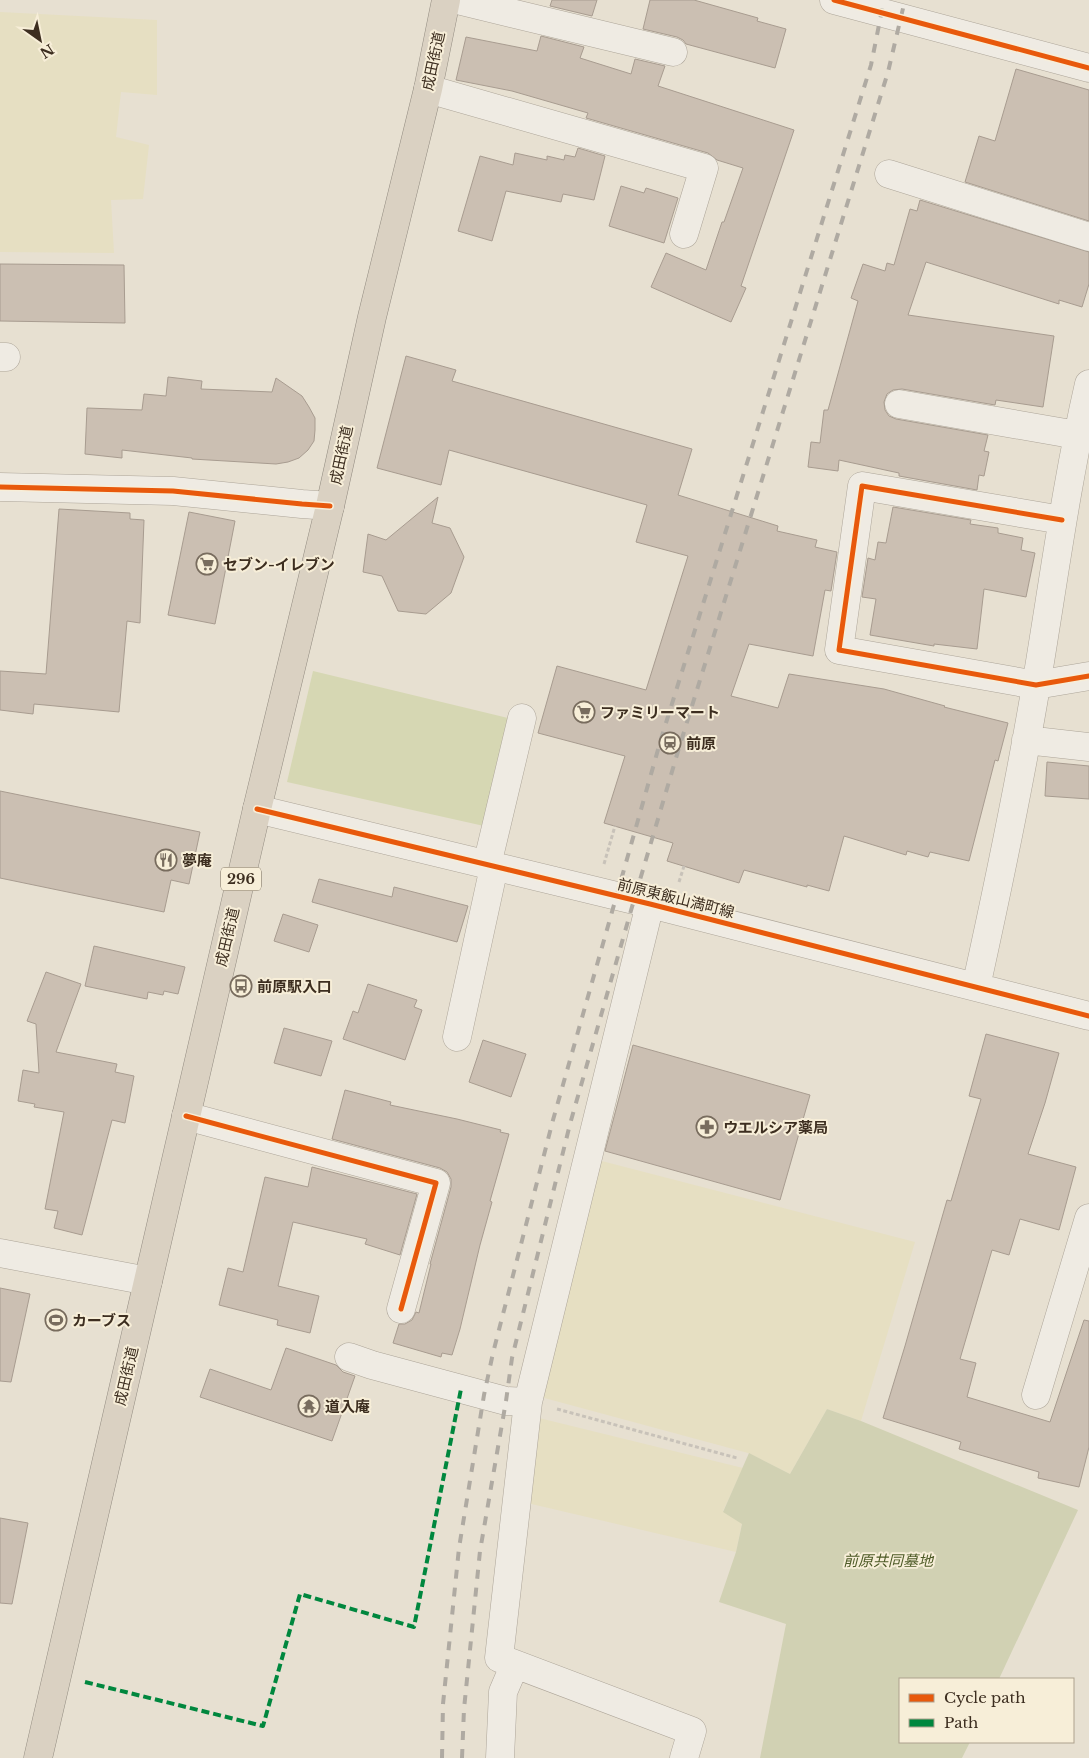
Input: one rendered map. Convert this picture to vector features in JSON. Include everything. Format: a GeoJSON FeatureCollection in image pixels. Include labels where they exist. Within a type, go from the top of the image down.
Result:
{"type":"FeatureCollection","features":[{"type":"Feature","properties":{"kind":"highway","name":"成田街道"},"geometry":{"type":"LineString","coordinates":[[38,1758],[257,809],[330,506],[370,326],[428,89],[446,0]]}},
{"type":"Feature","properties":{"kind":"street"},"geometry":{"type":"LineString","coordinates":[[457,0],[673,52]]}},
{"type":"Feature","properties":{"kind":"street"},"geometry":{"type":"LineString","coordinates":[[834,0],[1089,68]]}},
{"type":"Feature","properties":{"kind":"street"},"geometry":{"type":"LineString","coordinates":[[428,89],[704,168],[684,234]]}},
{"type":"Feature","properties":{"kind":"street"},"geometry":{"type":"LineString","coordinates":[[888,174],[1089,237]]}},
{"type":"Feature","properties":{"kind":"street"},"geometry":{"type":"LineString","coordinates":[[976,987],[1026,740],[1077,435],[1089,384]]}},
{"type":"Feature","properties":{"kind":"street"},"geometry":{"type":"LineString","coordinates":[[899,404],[1077,435]]}},
{"type":"Feature","properties":{"kind":"street"},"geometry":{"type":"LineString","coordinates":[[1062,520],[862,486],[839,650],[1036,685],[1089,676]]}},
{"type":"Feature","properties":{"kind":"street"},"geometry":{"type":"LineString","coordinates":[[0,487],[173,491],[330,506]]}},
{"type":"Feature","properties":{"kind":"street"},"geometry":{"type":"LineString","coordinates":[[457,1037],[490,866],[522,718]]}},
{"type":"Feature","properties":{"kind":"street"},"geometry":{"type":"LineString","coordinates":[[1026,740],[1089,747]]}},
{"type":"Feature","properties":{"kind":"street","name":"前原東飯山満町線"},"geometry":{"type":"LineString","coordinates":[[257,809],[650,904],[1089,1016]]}},
{"type":"Feature","properties":{"kind":"street"},"geometry":{"type":"LineString","coordinates":[[650,904],[528,1402],[499,1658],[692,1731],[684,1758]]}},
{"type":"Feature","properties":{"kind":"street"},"geometry":{"type":"LineString","coordinates":[[186,1116],[436,1183],[401,1309]]}},
{"type":"Feature","properties":{"kind":"street"},"geometry":{"type":"LineString","coordinates":[[1036,1395],[1089,1218]]}},
{"type":"Feature","properties":{"kind":"street"},"geometry":{"type":"LineString","coordinates":[[0,1253],[148,1282]]}},
{"type":"Feature","properties":{"kind":"street"},"geometry":{"type":"LineString","coordinates":[[348,1357],[506,1401],[528,1402]]}},
{"type":"Feature","properties":{"kind":"street"},"geometry":{"type":"LineString","coordinates":[[500,1758],[504,1692],[515,1664]]}},
{"type":"Feature","properties":{"kind":"path"},"geometry":{"type":"LineString","coordinates":[[604,866],[615,826]]}},
{"type":"Feature","properties":{"kind":"path"},"geometry":{"type":"LineString","coordinates":[[679,885],[684,866]]}},
{"type":"Feature","properties":{"kind":"path"},"geometry":{"type":"LineString","coordinates":[[528,1402],[737,1458]]}},
{"type":"Feature","properties":{"kind":"shaded area"},"geometry":{"type":"Polygon","coordinates":[[[0,12],[157,20],[157,95],[121,92],[116,137],[149,145],[143,199],[111,200],[114,253],[0,252],[0,12]]]}},
{"type":"Feature","properties":{"kind":"shaded area"},"geometry":{"type":"Polygon","coordinates":[[[594,1159],[915,1242],[861,1421],[827,1409],[790,1474],[748,1453],[537,1396],[594,1159]]]}},
{"type":"Feature","properties":{"kind":"shaded area"},"geometry":{"type":"Polygon","coordinates":[[[535,1417],[743,1468],[723,1511],[742,1523],[736,1552],[523,1502],[535,1417]]]}},
{"type":"Feature","properties":{"kind":"green space"},"geometry":{"type":"Polygon","coordinates":[[[313,671],[508,718],[484,826],[287,782],[313,671]]]}},
{"type":"Feature","properties":{"kind":"green space","name":"前原共同墓地"},"geometry":{"type":"Polygon","coordinates":[[[827,1409],[861,1421],[1078,1510],[999,1678],[899,1678],[899,1743],[970,1743],[962,1758],[760,1758],[786,1624],[719,1602],[736,1552],[742,1524],[723,1512],[749,1453],[790,1474],[827,1409]]]}},
{"type":"Feature","properties":{"kind":"building"},"geometry":{"type":"Polygon","coordinates":[[[552,0],[597,0],[592,16],[550,6],[552,0]]]}},
{"type":"Feature","properties":{"kind":"building"},"geometry":{"type":"Polygon","coordinates":[[[650,0],[694,0],[758,18],[757,21],[786,29],[775,68],[686,44],[677,37],[643,29],[650,0]]]}},
{"type":"Feature","properties":{"kind":"building"},"geometry":{"type":"Polygon","coordinates":[[[541,36],[584,47],[580,58],[631,74],[635,59],[665,66],[658,86],[794,130],[741,286],[746,288],[731,322],[651,287],[666,253],[706,270],[743,168],[717,160],[708,153],[586,118],[588,113],[512,91],[456,80],[466,37],[537,51],[541,36]]]}},
{"type":"Feature","properties":{"kind":"building"},"geometry":{"type":"Polygon","coordinates":[[[1016,69],[1089,90],[1089,221],[965,182],[979,136],[995,141],[1016,69]]]}},
{"type":"Feature","properties":{"kind":"building"},"geometry":{"type":"Polygon","coordinates":[[[578,148],[605,156],[594,200],[563,194],[561,202],[506,191],[492,241],[458,231],[480,156],[513,165],[515,153],[547,160],[547,156],[564,160],[565,155],[575,157],[578,148]]]}},
{"type":"Feature","properties":{"kind":"building"},"geometry":{"type":"Polygon","coordinates":[[[621,186],[644,193],[646,188],[678,198],[664,243],[609,226],[621,186]]]}},
{"type":"Feature","properties":{"kind":"building"},"geometry":{"type":"Polygon","coordinates":[[[920,200],[1089,252],[1089,284],[1082,307],[1059,300],[1059,304],[926,262],[908,315],[1054,336],[1043,407],[996,400],[995,405],[902,389],[893,390],[887,394],[884,402],[885,410],[889,416],[896,419],[988,435],[984,451],[989,452],[984,476],[979,475],[977,490],[899,476],[899,473],[839,460],[838,471],[808,467],[811,442],[820,443],[824,410],[828,410],[858,301],[851,298],[863,264],[885,271],[887,263],[894,265],[910,209],[917,211],[920,200]]]}},
{"type":"Feature","properties":{"kind":"building"},"geometry":{"type":"Polygon","coordinates":[[[0,264],[124,265],[125,323],[0,321],[0,264]]]}},
{"type":"Feature","properties":{"kind":"building"},"geometry":{"type":"Polygon","coordinates":[[[406,356],[456,370],[452,381],[692,449],[678,495],[778,526],[777,531],[817,540],[815,547],[837,552],[831,591],[825,590],[813,656],[749,644],[731,696],[778,708],[789,674],[884,689],[1008,723],[998,761],[995,760],[969,861],[930,852],[928,857],[907,851],[906,855],[844,836],[829,891],[744,870],[739,883],[667,861],[673,843],[604,823],[625,756],[538,733],[557,666],[646,690],[688,556],[636,542],[647,505],[449,450],[441,485],[377,468],[406,356]]]}},
{"type":"Feature","properties":{"kind":"building"},"geometry":{"type":"Polygon","coordinates":[[[168,377],[202,381],[201,389],[272,392],[276,378],[302,396],[309,407],[315,418],[314,441],[299,458],[276,464],[192,459],[122,450],[122,458],[85,454],[87,408],[142,410],[144,394],[166,396],[168,377]]]}},
{"type":"Feature","properties":{"kind":"building"},"geometry":{"type":"Polygon","coordinates":[[[438,497],[432,523],[450,528],[464,557],[451,593],[426,614],[398,611],[382,576],[363,572],[368,534],[386,540],[438,497]]]}},
{"type":"Feature","properties":{"kind":"building"},"geometry":{"type":"Polygon","coordinates":[[[893,507],[971,520],[970,524],[998,528],[998,533],[1023,538],[1021,550],[1035,553],[1026,597],[984,589],[977,649],[934,644],[934,646],[870,635],[876,599],[862,597],[868,558],[875,560],[878,542],[886,543],[893,507]]]}},
{"type":"Feature","properties":{"kind":"building"},"geometry":{"type":"Polygon","coordinates":[[[59,509],[130,513],[130,519],[144,520],[140,623],[127,621],[119,712],[34,704],[33,714],[0,710],[0,671],[46,674],[59,509]]]}},
{"type":"Feature","properties":{"kind":"building"},"geometry":{"type":"Polygon","coordinates":[[[189,512],[235,521],[215,624],[168,615],[189,512]]]}},
{"type":"Feature","properties":{"kind":"building"},"geometry":{"type":"Polygon","coordinates":[[[1047,762],[1089,766],[1089,799],[1045,796],[1047,762]]]}},
{"type":"Feature","properties":{"kind":"building"},"geometry":{"type":"Polygon","coordinates":[[[0,791],[200,832],[189,884],[171,880],[164,912],[0,878],[0,791]]]}},
{"type":"Feature","properties":{"kind":"building"},"geometry":{"type":"Polygon","coordinates":[[[319,879],[392,897],[394,887],[468,906],[457,942],[312,902],[319,879]]]}},
{"type":"Feature","properties":{"kind":"building"},"geometry":{"type":"Polygon","coordinates":[[[283,914],[318,925],[309,952],[274,941],[283,914]]]}},
{"type":"Feature","properties":{"kind":"building"},"geometry":{"type":"Polygon","coordinates":[[[94,946],[185,967],[178,994],[164,991],[163,995],[148,992],[147,999],[85,986],[94,946]]]}},
{"type":"Feature","properties":{"kind":"building"},"geometry":{"type":"Polygon","coordinates":[[[46,972],[81,984],[56,1052],[117,1064],[115,1072],[134,1076],[125,1123],[112,1120],[82,1235],[54,1228],[58,1211],[45,1209],[64,1112],[34,1107],[35,1104],[18,1101],[23,1070],[39,1073],[36,1024],[27,1021],[46,972]]]}},
{"type":"Feature","properties":{"kind":"building"},"geometry":{"type":"Polygon","coordinates":[[[368,984],[417,1000],[414,1007],[422,1010],[405,1060],[343,1039],[353,1011],[358,1013],[368,984]]]}},
{"type":"Feature","properties":{"kind":"building"},"geometry":{"type":"Polygon","coordinates":[[[284,1028],[332,1041],[321,1076],[274,1063],[284,1028]]]}},
{"type":"Feature","properties":{"kind":"building"},"geometry":{"type":"Polygon","coordinates":[[[986,1034],[1059,1053],[1028,1154],[1076,1167],[1059,1230],[1020,1219],[1009,1255],[992,1250],[960,1359],[976,1363],[967,1397],[1050,1422],[1084,1320],[1089,1321],[1089,1447],[1079,1487],[1038,1478],[1039,1472],[959,1449],[961,1442],[883,1418],[947,1200],[951,1201],[981,1099],[969,1096],[986,1034]]]}},
{"type":"Feature","properties":{"kind":"building"},"geometry":{"type":"Polygon","coordinates":[[[483,1040],[526,1054],[511,1097],[469,1082],[483,1040]]]}},
{"type":"Feature","properties":{"kind":"building"},"geometry":{"type":"Polygon","coordinates":[[[633,1045],[810,1095],[780,1200],[605,1151],[633,1045]]]}},
{"type":"Feature","properties":{"kind":"building"},"geometry":{"type":"Polygon","coordinates":[[[345,1090],[391,1102],[390,1105],[457,1119],[501,1130],[500,1132],[509,1134],[490,1201],[492,1202],[452,1355],[442,1353],[441,1357],[393,1343],[399,1324],[405,1324],[412,1320],[416,1312],[419,1313],[451,1187],[451,1179],[447,1172],[440,1168],[332,1139],[345,1090]]]}},
{"type":"Feature","properties":{"kind":"building"},"geometry":{"type":"Polygon","coordinates":[[[312,1167],[417,1194],[400,1255],[365,1244],[367,1239],[293,1222],[278,1286],[319,1296],[310,1333],[277,1325],[278,1320],[219,1305],[228,1268],[243,1272],[265,1177],[308,1187],[312,1167]]]}},
{"type":"Feature","properties":{"kind":"building"},"geometry":{"type":"Polygon","coordinates":[[[0,1288],[30,1294],[11,1382],[0,1381],[0,1288]]]}},
{"type":"Feature","properties":{"kind":"building","name":"道入庵"},"geometry":{"type":"Polygon","coordinates":[[[286,1348],[336,1365],[343,1372],[355,1376],[332,1441],[200,1397],[210,1369],[271,1390],[286,1348]]]}},
{"type":"Feature","properties":{"kind":"building"},"geometry":{"type":"Polygon","coordinates":[[[0,1518],[28,1523],[12,1604],[0,1603],[0,1518]]]}},
{"type":"Feature","properties":{"kind":"railway"},"geometry":{"type":"LineString","coordinates":[[442,1758],[443,1704],[459,1548],[484,1395],[493,1353],[553,1120],[661,739],[871,65],[884,0]]}},
{"type":"Feature","properties":{"kind":"railway"},"geometry":{"type":"LineString","coordinates":[[462,1758],[464,1709],[480,1551],[512,1358],[570,1124],[679,748],[888,72],[905,0]]}},
{"type":"Feature","properties":{"kind":"marked path"},"geometry":{"type":"LineString","coordinates":[[85,1682],[263,1726],[300,1594],[414,1627],[461,1389]]}},
{"type":"Feature","properties":{"kind":"cycle path"},"geometry":{"type":"LineString","coordinates":[[834,0],[1089,68]]}},
{"type":"Feature","properties":{"kind":"cycle path"},"geometry":{"type":"LineString","coordinates":[[1062,520],[862,486],[839,650],[1036,685],[1089,676]]}},
{"type":"Feature","properties":{"kind":"cycle path"},"geometry":{"type":"LineString","coordinates":[[0,487],[173,491],[330,506]]}},
{"type":"Feature","properties":{"kind":"cycle path"},"geometry":{"type":"LineString","coordinates":[[257,809],[650,904],[1089,1016]]}},
{"type":"Feature","properties":{"kind":"cycle path"},"geometry":{"type":"LineString","coordinates":[[186,1116],[436,1183],[401,1309]]}},
{"type":"Feature","properties":{"kind":"place","name":"セブン-イレブン"},"geometry":{"type":"Point","coordinates":[207,564]}},
{"type":"Feature","properties":{"kind":"place","name":"ファミリーマート"},"geometry":{"type":"Point","coordinates":[584,712]}},
{"type":"Feature","properties":{"kind":"place","name":"前原"},"geometry":{"type":"Point","coordinates":[670,743]}},
{"type":"Feature","properties":{"kind":"place","name":"夢庵"},"geometry":{"type":"Point","coordinates":[166,860]}},
{"type":"Feature","properties":{"kind":"place","name":"前原駅入口"},"geometry":{"type":"Point","coordinates":[241,986]}},
{"type":"Feature","properties":{"kind":"place","name":"ウエルシア薬局"},"geometry":{"type":"Point","coordinates":[707,1127]}},
{"type":"Feature","properties":{"kind":"place","name":"カーブス"},"geometry":{"type":"Point","coordinates":[56,1320]}},
{"type":"Feature","properties":{"kind":"place","name":"道入庵"},"geometry":{"type":"Point","coordinates":[309,1406]}}]}
